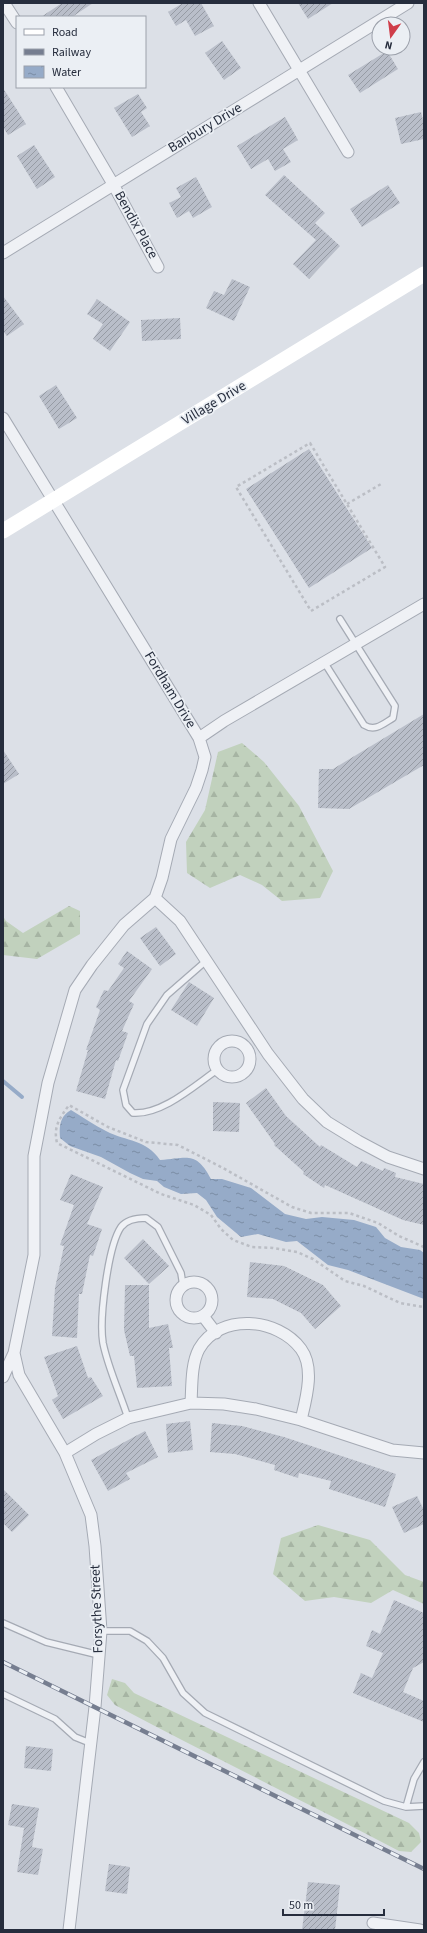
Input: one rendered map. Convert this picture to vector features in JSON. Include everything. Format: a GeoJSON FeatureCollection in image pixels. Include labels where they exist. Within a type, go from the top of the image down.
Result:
{"type":"FeatureCollection","features":[{"type":"Feature","properties":{"kind":"main road","name":"Village Drive"},"geometry":{"type":"LineString","coordinates":[[3,531],[424,274]]}},
{"type":"Feature","properties":{"kind":"street"},"geometry":{"type":"LineString","coordinates":[[4,3],[16,21]]}},
{"type":"Feature","properties":{"kind":"street"},"geometry":{"type":"LineString","coordinates":[[259,3],[348,152]]}},
{"type":"Feature","properties":{"kind":"street","name":"Banbury Drive"},"geometry":{"type":"LineString","coordinates":[[3,253],[408,3]]}},
{"type":"Feature","properties":{"kind":"street","name":"Bendix Place"},"geometry":{"type":"LineString","coordinates":[[57,88],[113,184],[158,267]]}},
{"type":"Feature","properties":{"kind":"street","name":"Fordham Drive"},"geometry":{"type":"LineString","coordinates":[[3,418],[199,738],[224,721],[424,604]]}},
{"type":"Feature","properties":{"kind":"street"},"geometry":{"type":"LineString","coordinates":[[3,1378],[14,1352],[34,1256],[34,1156],[48,1083],[75,990],[92,965],[124,925],[155,898],[162,878],[171,839],[196,788],[202,770],[205,757],[199,738]]}},
{"type":"Feature","properties":{"kind":"street"},"geometry":{"type":"LineString","coordinates":[[155,898],[180,921],[260,1041],[303,1099],[327,1122],[388,1157],[424,1169]]}},
{"type":"Feature","properties":{"kind":"street"},"geometry":{"type":"LineString","coordinates":[[232,1041],[238,1042],[248,1050],[250,1063],[243,1074],[228,1077],[217,1070],[214,1062],[214,1056],[220,1046],[232,1041]]}},
{"type":"Feature","properties":{"kind":"street"},"geometry":{"type":"LineString","coordinates":[[248,1050],[260,1041]]}},
{"type":"Feature","properties":{"kind":"street"},"geometry":{"type":"LineString","coordinates":[[194,1282],[200,1283],[210,1291],[212,1303],[204,1316],[191,1318],[180,1311],[176,1299],[183,1286],[194,1282]]}},
{"type":"Feature","properties":{"kind":"street"},"geometry":{"type":"LineString","coordinates":[[204,1316],[216,1333]]}},
{"type":"Feature","properties":{"kind":"street"},"geometry":{"type":"LineString","coordinates":[[190,1403],[193,1371],[199,1349],[222,1328],[242,1322],[262,1324],[286,1335],[302,1349],[309,1370],[308,1391],[301,1420]]}},
{"type":"Feature","properties":{"kind":"street","name":"Forsythe Street"},"geometry":{"type":"LineString","coordinates":[[14,1352],[19,1375],[65,1453],[91,1515],[101,1631],[69,1930]]}},
{"type":"Feature","properties":{"kind":"street"},"geometry":{"type":"LineString","coordinates":[[65,1453],[96,1434],[128,1418],[190,1403],[224,1404],[256,1409],[301,1420],[392,1450],[423,1453],[424,1442]]}},
{"type":"Feature","properties":{"kind":"street"},"geometry":{"type":"LineString","coordinates":[[373,1923],[420,1930]]}},
{"type":"Feature","properties":{"kind":"lane"},"geometry":{"type":"LineString","coordinates":[[324,662],[364,725],[370,728],[376,728],[393,718],[394,706],[340,619]]}},
{"type":"Feature","properties":{"kind":"lane"},"geometry":{"type":"LineString","coordinates":[[206,961],[167,995],[147,1024],[123,1090],[126,1105],[134,1113],[144,1114],[159,1109],[217,1070]]}},
{"type":"Feature","properties":{"kind":"lane"},"geometry":{"type":"LineString","coordinates":[[128,1418],[108,1361],[103,1342],[102,1323],[109,1262],[114,1240],[122,1225],[135,1219],[146,1218],[158,1227],[181,1274],[183,1286]]}},
{"type":"Feature","properties":{"kind":"lane"},"geometry":{"type":"LineString","coordinates":[[3,1623],[46,1642],[99,1655]]}},
{"type":"Feature","properties":{"kind":"lane"},"geometry":{"type":"LineString","coordinates":[[101,1631],[130,1631],[147,1641],[163,1658],[183,1693],[205,1713],[384,1801],[406,1807],[424,1806]]}},
{"type":"Feature","properties":{"kind":"lane"},"geometry":{"type":"LineString","coordinates":[[3,1694],[55,1719],[76,1737],[90,1743]]}},
{"type":"Feature","properties":{"kind":"lane"},"geometry":{"type":"LineString","coordinates":[[406,1807],[414,1779],[424,1762]]}},
{"type":"Feature","properties":{"kind":"path"},"geometry":{"type":"LineString","coordinates":[[310,443],[347,504],[385,567],[311,611],[236,488],[310,443]]}},
{"type":"Feature","properties":{"kind":"path"},"geometry":{"type":"LineString","coordinates":[[347,504],[381,484]]}},
{"type":"Feature","properties":{"kind":"path"},"geometry":{"type":"LineString","coordinates":[[424,1247],[399,1236],[378,1224],[349,1213],[311,1213],[292,1207],[223,1168],[178,1145],[146,1142],[108,1127],[69,1105],[57,1122],[55,1134],[56,1142],[151,1189],[194,1206],[211,1215],[221,1229],[233,1240],[252,1247],[273,1248],[297,1252],[313,1259],[345,1281],[364,1286],[400,1303],[424,1307]]}},
{"type":"Feature","properties":{"kind":"green space"},"geometry":{"type":"Polygon","coordinates":[[[242,743],[264,762],[299,806],[333,871],[320,898],[282,901],[262,885],[240,875],[210,888],[187,873],[186,842],[205,810],[218,752],[242,743]]]}},
{"type":"Feature","properties":{"kind":"green space"},"geometry":{"type":"Polygon","coordinates":[[[69,906],[80,911],[80,934],[37,959],[3,955],[3,916],[6,921],[23,933],[69,906]]]}},
{"type":"Feature","properties":{"kind":"green space"},"geometry":{"type":"Polygon","coordinates":[[[318,1525],[370,1540],[405,1575],[424,1582],[424,1604],[393,1590],[371,1603],[334,1597],[305,1601],[273,1574],[281,1538],[318,1525]]]}},
{"type":"Feature","properties":{"kind":"green space"},"geometry":{"type":"Polygon","coordinates":[[[112,1679],[125,1683],[134,1693],[409,1823],[419,1833],[421,1842],[411,1852],[399,1851],[115,1705],[107,1695],[112,1679]]]}},
{"type":"Feature","properties":{"kind":"water"},"geometry":{"type":"Polygon","coordinates":[[[71,1110],[114,1135],[142,1144],[155,1153],[160,1160],[191,1158],[196,1160],[206,1170],[211,1179],[222,1179],[251,1188],[285,1214],[306,1219],[322,1217],[354,1220],[376,1227],[385,1238],[401,1247],[420,1250],[424,1253],[424,1299],[348,1270],[328,1265],[297,1241],[286,1242],[258,1234],[241,1237],[217,1217],[206,1200],[197,1193],[181,1194],[164,1187],[157,1181],[143,1179],[101,1157],[70,1146],[60,1138],[60,1129],[62,1118],[71,1110]]]}},
{"type":"Feature","properties":{"kind":"building"},"geometry":{"type":"Polygon","coordinates":[[[62,3],[93,3],[74,16],[42,16],[62,3]]]}},
{"type":"Feature","properties":{"kind":"building"},"geometry":{"type":"Polygon","coordinates":[[[183,3],[201,3],[214,26],[195,36],[186,20],[176,26],[168,12],[183,3]]]}},
{"type":"Feature","properties":{"kind":"building"},"geometry":{"type":"Polygon","coordinates":[[[298,3],[333,3],[308,19],[298,3]]]}},
{"type":"Feature","properties":{"kind":"building"},"geometry":{"type":"Polygon","coordinates":[[[222,41],[241,68],[224,80],[205,53],[222,41]]]}},
{"type":"Feature","properties":{"kind":"building"},"geometry":{"type":"Polygon","coordinates":[[[379,56],[390,56],[398,69],[360,93],[348,75],[379,56]]]}},
{"type":"Feature","properties":{"kind":"building"},"geometry":{"type":"Polygon","coordinates":[[[3,88],[26,124],[8,135],[3,127],[3,88]]]}},
{"type":"Feature","properties":{"kind":"building"},"geometry":{"type":"Polygon","coordinates":[[[138,94],[147,108],[141,112],[150,126],[132,137],[114,108],[138,94]]]}},
{"type":"Feature","properties":{"kind":"building"},"geometry":{"type":"Polygon","coordinates":[[[421,112],[424,124],[424,139],[401,144],[395,118],[421,112]]]}},
{"type":"Feature","properties":{"kind":"building"},"geometry":{"type":"Polygon","coordinates":[[[285,117],[298,140],[283,149],[291,162],[275,171],[268,159],[251,169],[237,146],[285,117]]]}},
{"type":"Feature","properties":{"kind":"building"},"geometry":{"type":"Polygon","coordinates":[[[34,145],[55,177],[37,189],[17,156],[34,145]]]}},
{"type":"Feature","properties":{"kind":"building"},"geometry":{"type":"Polygon","coordinates":[[[284,175],[325,213],[315,223],[340,246],[309,279],[293,264],[316,240],[265,195],[284,175]]]}},
{"type":"Feature","properties":{"kind":"building"},"geometry":{"type":"Polygon","coordinates":[[[196,177],[212,207],[193,218],[189,211],[177,218],[169,203],[181,197],[176,188],[196,177]]]}},
{"type":"Feature","properties":{"kind":"building"},"geometry":{"type":"Polygon","coordinates":[[[388,185],[400,203],[362,227],[350,209],[388,185]]]}},
{"type":"Feature","properties":{"kind":"building"},"geometry":{"type":"Polygon","coordinates":[[[232,279],[250,287],[234,321],[206,308],[214,291],[224,295],[232,279]]]}},
{"type":"Feature","properties":{"kind":"building"},"geometry":{"type":"Polygon","coordinates":[[[3,296],[24,324],[7,336],[3,331],[3,296]]]}},
{"type":"Feature","properties":{"kind":"building"},"geometry":{"type":"Polygon","coordinates":[[[97,299],[130,322],[110,351],[93,339],[103,324],[87,314],[97,299]]]}},
{"type":"Feature","properties":{"kind":"building"},"geometry":{"type":"Polygon","coordinates":[[[180,318],[181,339],[142,341],[141,320],[180,318]]]}},
{"type":"Feature","properties":{"kind":"building"},"geometry":{"type":"Polygon","coordinates":[[[56,385],[77,418],[59,429],[39,396],[56,385]]]}},
{"type":"Feature","properties":{"kind":"building"},"geometry":{"type":"Polygon","coordinates":[[[309,449],[372,548],[309,588],[246,489],[309,449]]]}},
{"type":"Feature","properties":{"kind":"building"},"geometry":{"type":"Polygon","coordinates":[[[424,714],[424,765],[349,809],[318,808],[319,769],[333,769],[424,714]]]}},
{"type":"Feature","properties":{"kind":"building"},"geometry":{"type":"Polygon","coordinates":[[[3,750],[19,774],[3,784],[3,750]]]}},
{"type":"Feature","properties":{"kind":"building"},"geometry":{"type":"Polygon","coordinates":[[[156,927],[176,954],[160,966],[140,938],[156,927]]]}},
{"type":"Feature","properties":{"kind":"building"},"geometry":{"type":"Polygon","coordinates":[[[127,951],[152,969],[129,1001],[134,1004],[122,1031],[128,1033],[118,1061],[116,1060],[105,1099],[76,1091],[88,1050],[86,1050],[100,1010],[96,1007],[104,990],[108,991],[124,968],[118,964],[127,951]]]}},
{"type":"Feature","properties":{"kind":"building"},"geometry":{"type":"Polygon","coordinates":[[[189,982],[214,998],[197,1026],[171,1010],[189,982]]]}},
{"type":"Feature","properties":{"kind":"building"},"geometry":{"type":"Polygon","coordinates":[[[266,1088],[286,1116],[320,1147],[321,1145],[357,1167],[361,1161],[383,1171],[384,1168],[396,1173],[395,1177],[424,1184],[424,1225],[403,1220],[325,1185],[324,1188],[303,1174],[304,1172],[274,1145],[275,1144],[246,1103],[266,1088]]]}},
{"type":"Feature","properties":{"kind":"building"},"geometry":{"type":"Polygon","coordinates":[[[213,1102],[240,1103],[239,1132],[213,1131],[213,1102]]]}},
{"type":"Feature","properties":{"kind":"building"},"geometry":{"type":"Polygon","coordinates":[[[71,1174],[103,1187],[87,1224],[102,1229],[93,1256],[90,1255],[82,1294],[79,1294],[77,1338],[52,1336],[55,1288],[64,1246],[60,1245],[74,1205],[60,1200],[71,1174]]]}},
{"type":"Feature","properties":{"kind":"building"},"geometry":{"type":"Polygon","coordinates":[[[143,1239],[169,1266],[149,1284],[124,1258],[143,1239]]]}},
{"type":"Feature","properties":{"kind":"building"},"geometry":{"type":"Polygon","coordinates":[[[250,1262],[284,1266],[323,1285],[341,1306],[315,1329],[301,1313],[273,1299],[247,1297],[250,1262]]]}},
{"type":"Feature","properties":{"kind":"building"},"geometry":{"type":"Polygon","coordinates":[[[125,1285],[149,1285],[149,1328],[168,1324],[173,1348],[169,1348],[172,1386],[137,1388],[134,1356],[130,1356],[124,1330],[125,1285]]]}},
{"type":"Feature","properties":{"kind":"building"},"geometry":{"type":"Polygon","coordinates":[[[77,1346],[88,1378],[91,1377],[103,1396],[63,1419],[52,1400],[58,1396],[44,1357],[77,1346]]]}},
{"type":"Feature","properties":{"kind":"building"},"geometry":{"type":"Polygon","coordinates":[[[190,1421],[193,1450],[168,1453],[166,1424],[190,1421]]]}},
{"type":"Feature","properties":{"kind":"building"},"geometry":{"type":"Polygon","coordinates":[[[212,1423],[242,1426],[284,1437],[396,1474],[385,1507],[329,1489],[331,1481],[299,1473],[298,1478],[274,1470],[275,1465],[235,1454],[210,1452],[212,1423]]]}},
{"type":"Feature","properties":{"kind":"building"},"geometry":{"type":"Polygon","coordinates":[[[145,1431],[158,1457],[126,1473],[130,1479],[108,1491],[91,1460],[145,1431]]]}},
{"type":"Feature","properties":{"kind":"building"},"geometry":{"type":"Polygon","coordinates":[[[3,1489],[29,1515],[12,1532],[3,1523],[3,1489]]]}},
{"type":"Feature","properties":{"kind":"building"},"geometry":{"type":"Polygon","coordinates":[[[417,1496],[424,1510],[424,1524],[404,1533],[392,1507],[417,1496]]]}},
{"type":"Feature","properties":{"kind":"building"},"geometry":{"type":"Polygon","coordinates":[[[394,1600],[424,1613],[424,1662],[413,1668],[403,1692],[424,1701],[424,1722],[353,1693],[361,1673],[372,1678],[383,1653],[366,1646],[372,1630],[380,1634],[394,1600]]]}},
{"type":"Feature","properties":{"kind":"building"},"geometry":{"type":"Polygon","coordinates":[[[26,1746],[53,1749],[51,1771],[24,1768],[26,1746]]]}},
{"type":"Feature","properties":{"kind":"building"},"geometry":{"type":"Polygon","coordinates":[[[12,1804],[39,1808],[32,1847],[43,1849],[38,1875],[17,1872],[24,1828],[8,1825],[12,1804]]]}},
{"type":"Feature","properties":{"kind":"building"},"geometry":{"type":"Polygon","coordinates":[[[109,1864],[130,1867],[127,1894],[105,1891],[109,1864]]]}},
{"type":"Feature","properties":{"kind":"building"},"geometry":{"type":"Polygon","coordinates":[[[308,1882],[340,1885],[335,1930],[302,1930],[308,1882]]]}},
{"type":"Feature","properties":{"kind":"waterway"},"geometry":{"type":"LineString","coordinates":[[3,1081],[22,1097]]}},
{"type":"Feature","properties":{"kind":"railway"},"geometry":{"type":"LineString","coordinates":[[3,1662],[424,1869]]}}]}
